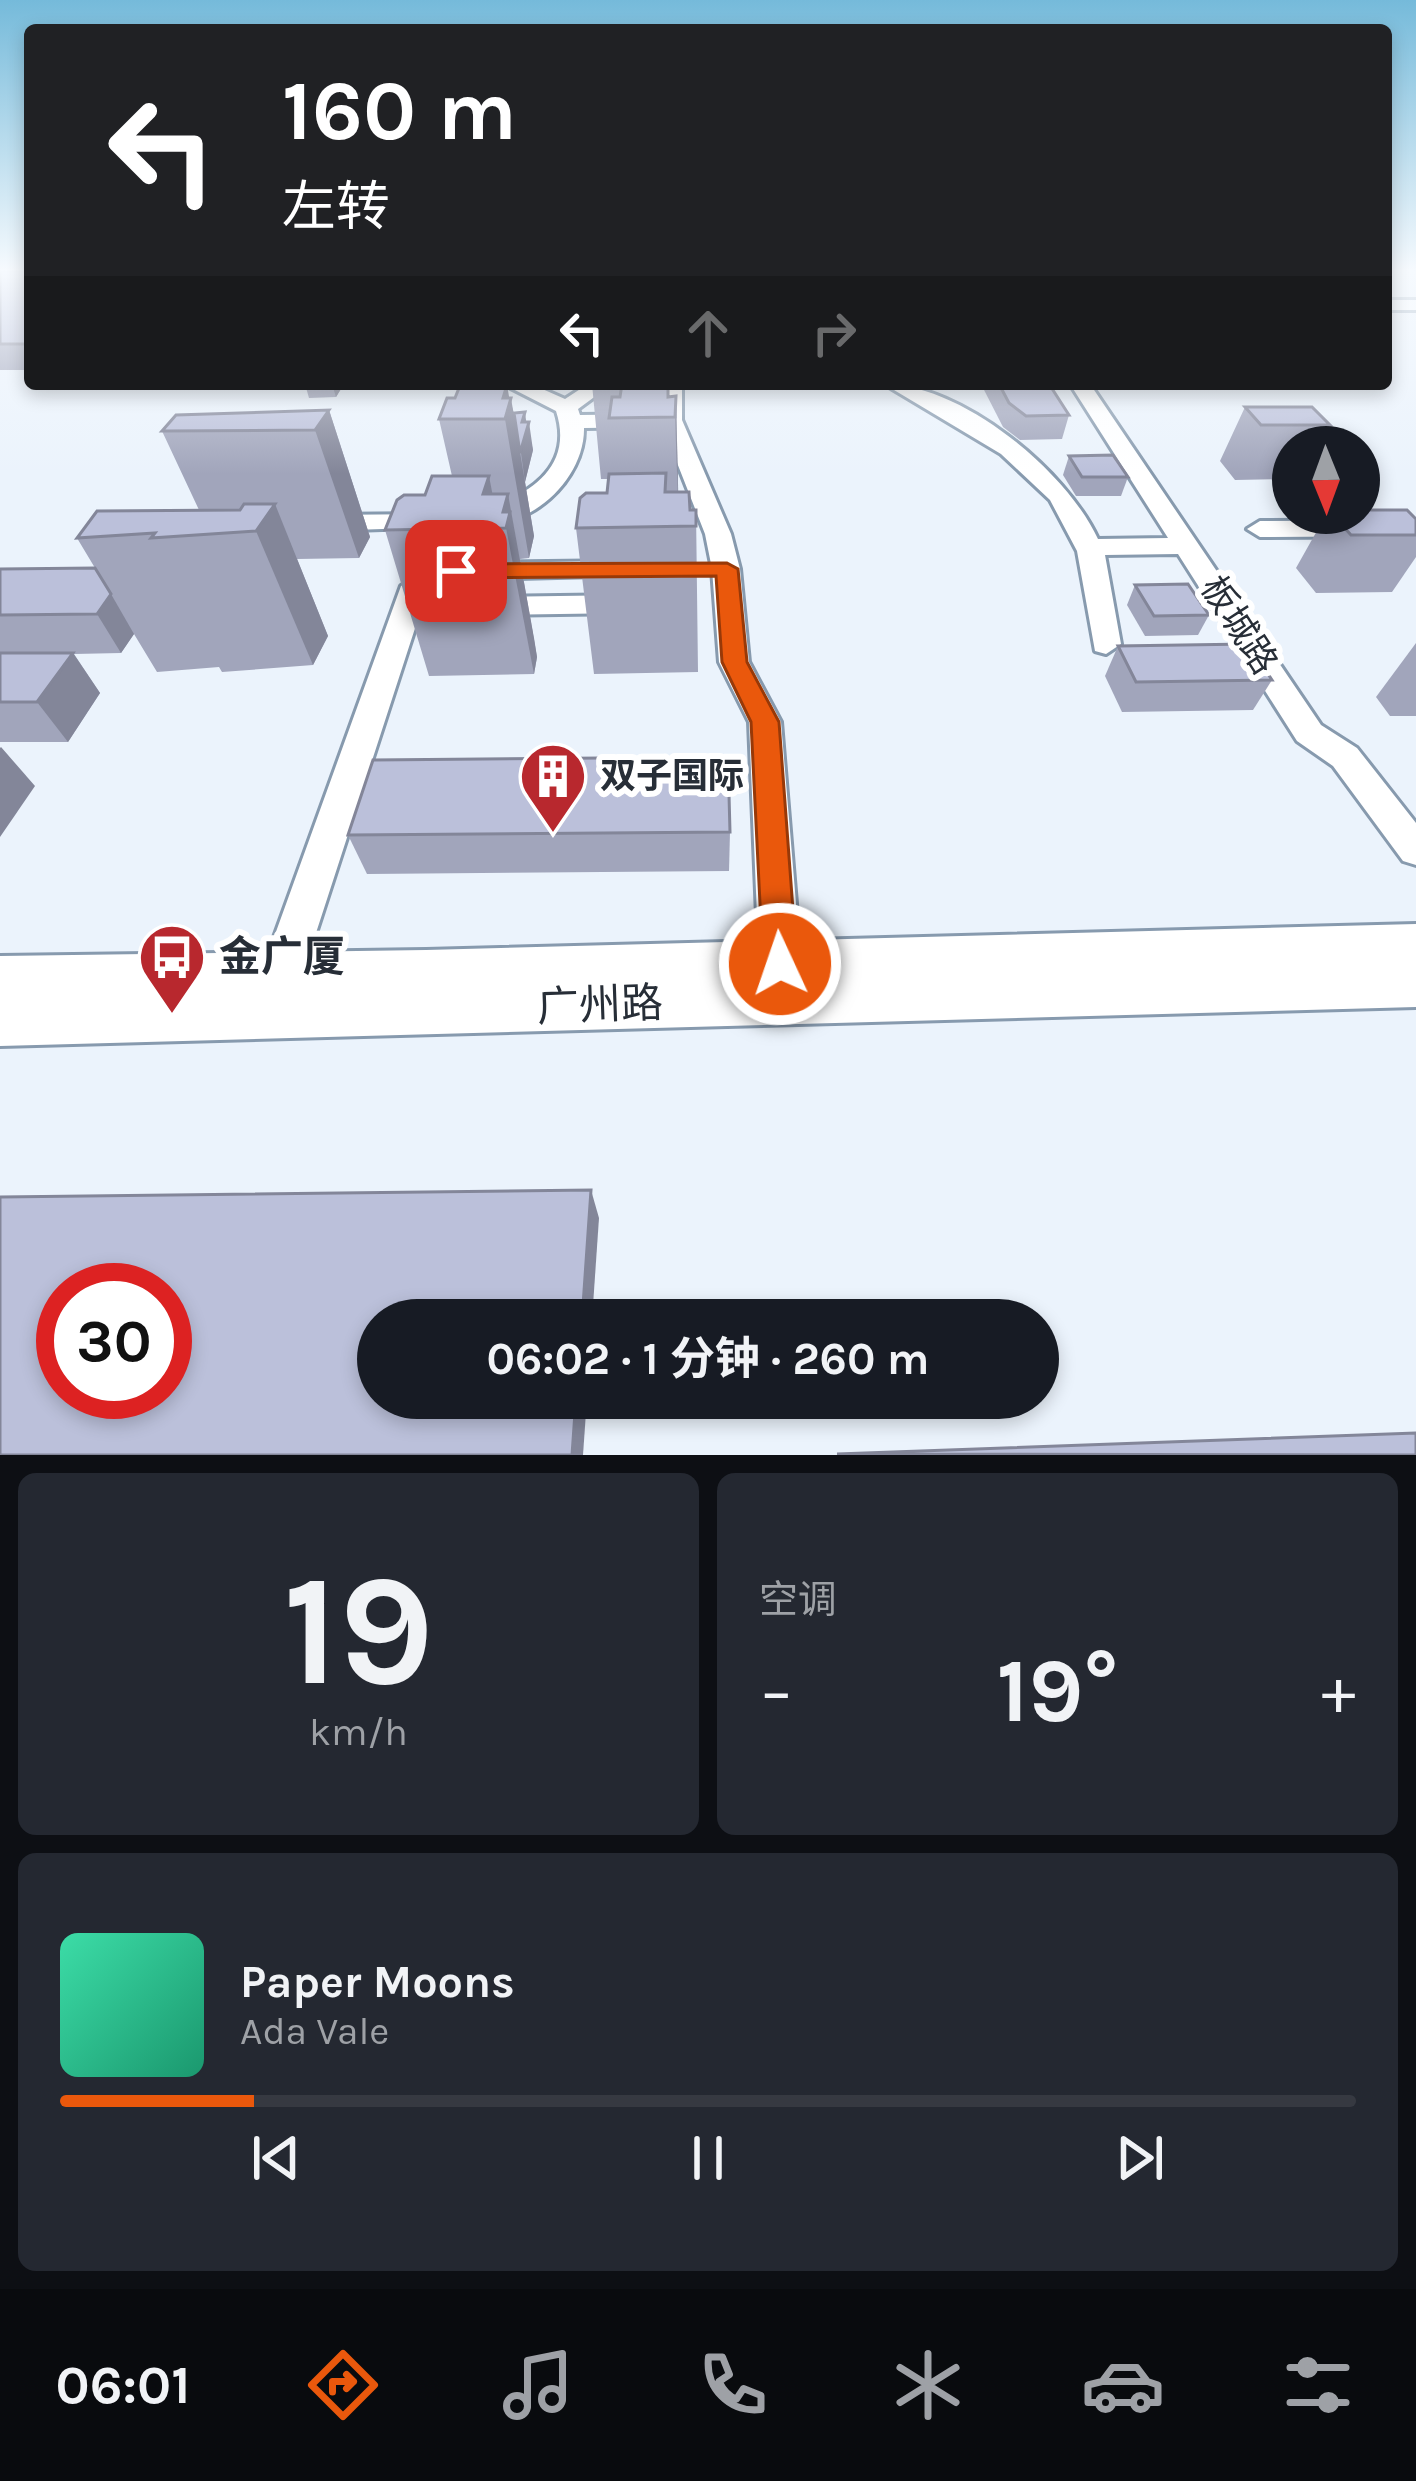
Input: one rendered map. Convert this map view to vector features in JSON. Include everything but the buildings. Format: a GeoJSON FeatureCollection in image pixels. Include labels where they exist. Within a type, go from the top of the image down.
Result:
{"type":"FeatureCollection","features":[{"type":"Feature","properties":{"kind":"main road","name":"广州路"},"geometry":{"type":"LineString","coordinates":[[0,980],[1416,947]]}},
{"type":"Feature","properties":{"kind":"main road","name":"广州路"},"geometry":{"type":"LineString","coordinates":[[0,1020],[1416,982]]}},
{"type":"Feature","properties":{"kind":"street"},"geometry":{"type":"LineString","coordinates":[[524,390],[570,414],[671,420]]}},
{"type":"Feature","properties":{"kind":"street"},"geometry":{"type":"LineString","coordinates":[[307,523],[436,522],[495,514],[551,489],[568,464],[570,414],[596,390]]}},
{"type":"Feature","properties":{"kind":"street"},"geometry":{"type":"LineString","coordinates":[[672,390],[671,420],[718,534],[727,569],[734,662],[765,722],[780,964]]}},
{"type":"Feature","properties":{"kind":"street"},"geometry":{"type":"LineString","coordinates":[[908,390],[1037,473],[1090,547],[1106,644]]}},
{"type":"Feature","properties":{"kind":"street","name":"板城路"},"geometry":{"type":"LineString","coordinates":[[1084,390],[1309,733],[1345,757],[1416,850]]}},
{"type":"Feature","properties":{"kind":"street"},"geometry":{"type":"LineString","coordinates":[[280,976],[436,522]]}},
{"type":"Feature","properties":{"kind":"street"},"geometry":{"type":"LineString","coordinates":[[1260,529],[1416,528]]}},
{"type":"Feature","properties":{"kind":"street"},"geometry":{"type":"LineString","coordinates":[[1090,547],[1188,546]]}},
{"type":"Feature","properties":{"kind":"street"},"geometry":{"type":"LineString","coordinates":[[690,568],[727,569]]}},
{"type":"Feature","properties":{"kind":"street"},"geometry":{"type":"LineString","coordinates":[[419,572],[648,569]]}},
{"type":"Feature","properties":{"kind":"street"},"geometry":{"type":"LineString","coordinates":[[407,607],[665,603]]}},
{"type":"Feature","properties":{"kind":"place","name":"双子国际"},"geometry":{"type":"Point","coordinates":[553,835]}},
{"type":"Feature","properties":{"kind":"place","name":"金广厦"},"geometry":{"type":"Point","coordinates":[172,1016]}},
{"type":"Feature","properties":{"kind":"route"},"geometry":{"type":"LineString","coordinates":[[456,571],[727,569],[734,662],[765,722],[780,964]]}}]}
